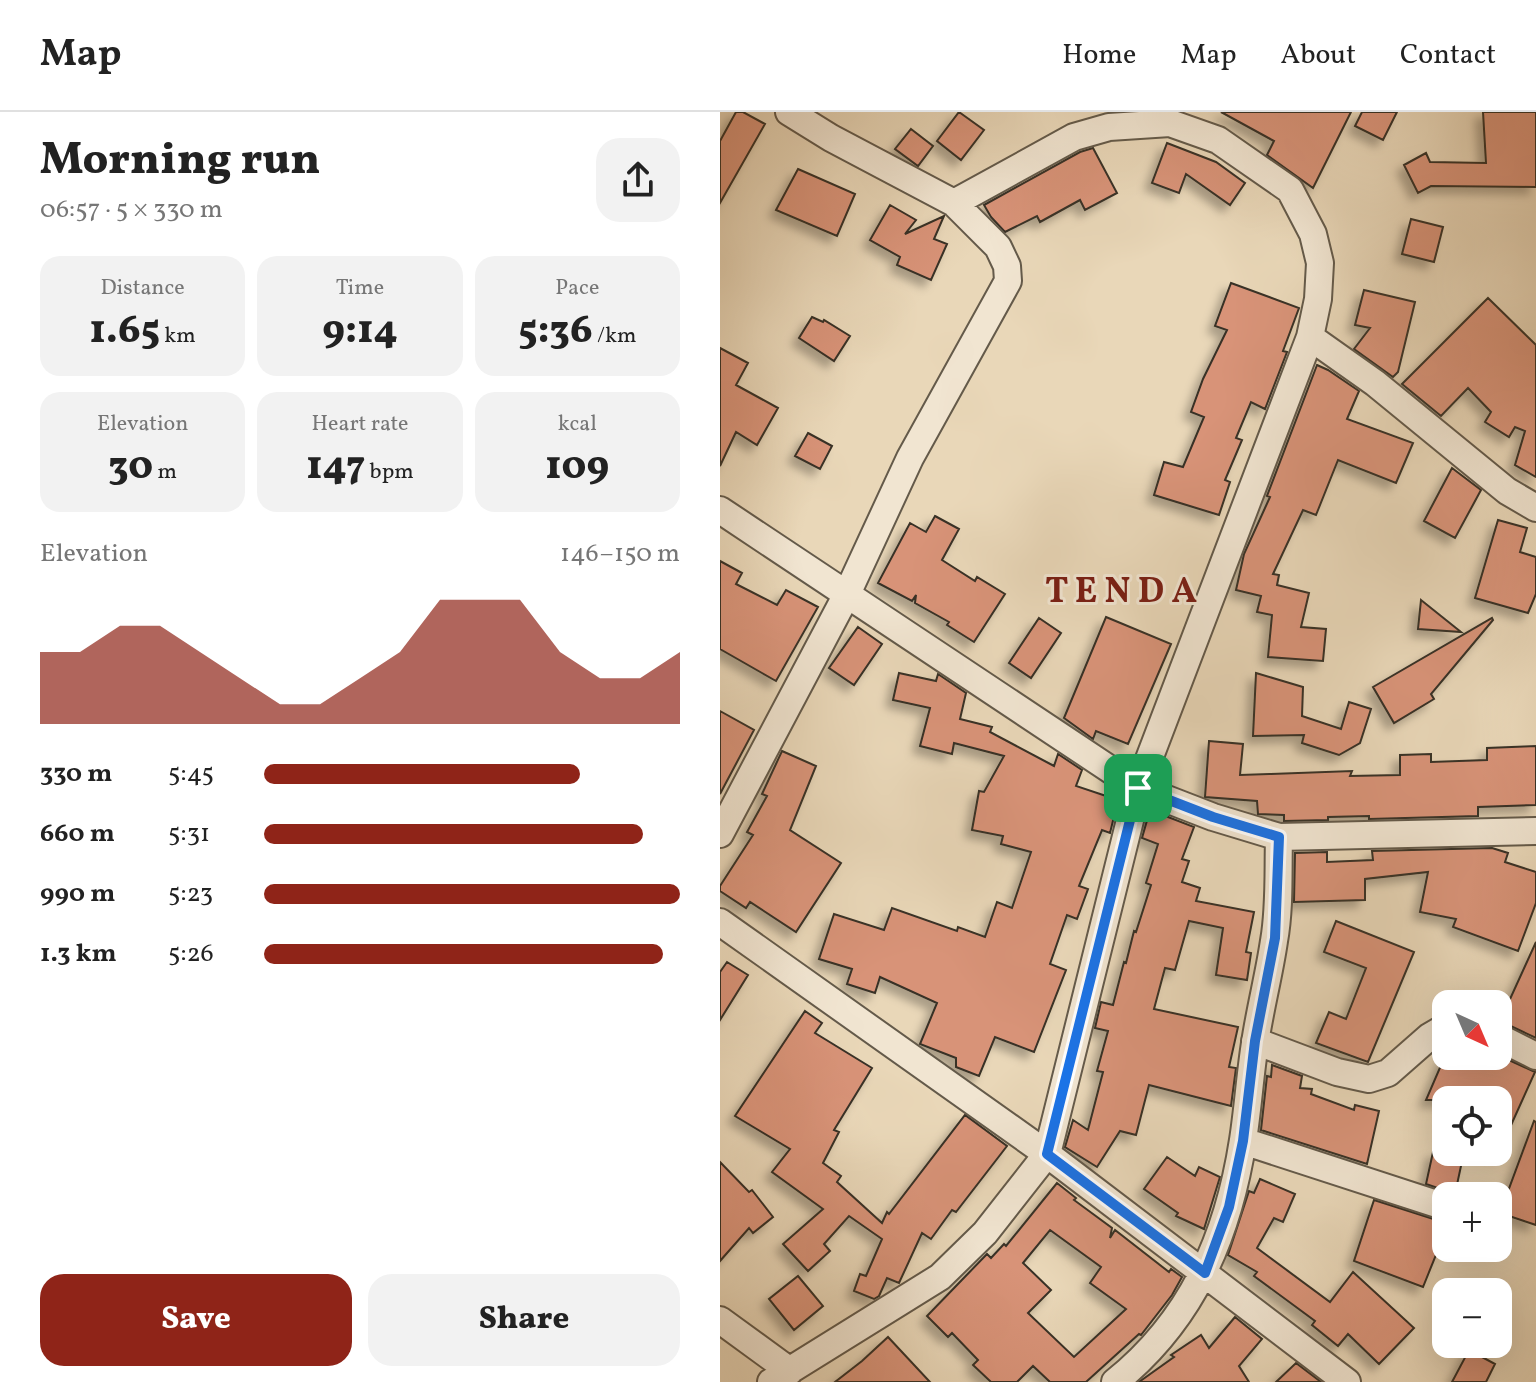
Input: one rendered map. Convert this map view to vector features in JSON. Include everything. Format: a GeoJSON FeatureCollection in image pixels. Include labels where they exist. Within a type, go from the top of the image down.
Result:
{"type":"FeatureCollection","features":[{"type":"Feature","properties":{"kind":"street"},"geometry":{"type":"LineString","coordinates":[[720,834],[847,594],[910,458],[1008,281],[1007,266],[998,247],[954,203],[831,138],[789,112]]}},
{"type":"Feature","properties":{"kind":"street"},"geometry":{"type":"LineString","coordinates":[[720,1320],[780,1376],[940,1277],[985,1233],[1047,1154],[1138,788],[1310,337],[1318,299],[1320,263],[1313,234],[1290,190],[1218,140],[1170,123],[1109,127],[1074,137],[954,203]]}},
{"type":"Feature","properties":{"kind":"street"},"geometry":{"type":"LineString","coordinates":[[1310,337],[1375,383],[1507,491],[1536,508]]}},
{"type":"Feature","properties":{"kind":"street"},"geometry":{"type":"LineString","coordinates":[[720,510],[1138,788],[1213,817],[1279,837],[1536,831]]}},
{"type":"Feature","properties":{"kind":"street"},"geometry":{"type":"LineString","coordinates":[[1115,1382],[1141,1359],[1175,1321],[1205,1273],[1229,1207],[1243,1141],[1255,1041],[1275,938],[1279,837]]}},
{"type":"Feature","properties":{"kind":"street"},"geometry":{"type":"LineString","coordinates":[[720,922],[1047,1154],[1347,1382]]}},
{"type":"Feature","properties":{"kind":"street"},"geometry":{"type":"LineString","coordinates":[[1255,1041],[1337,1072],[1369,1079],[1388,1073],[1432,1035]]}},
{"type":"Feature","properties":{"kind":"street"},"geometry":{"type":"LineString","coordinates":[[1512,1044],[1536,1056]]}},
{"type":"Feature","properties":{"kind":"street"},"geometry":{"type":"LineString","coordinates":[[1243,1141],[1432,1202]]}},
{"type":"Feature","properties":{"kind":"building"},"geometry":{"type":"Polygon","coordinates":[[[736,112],[743,112],[765,124],[720,203],[720,141],[736,112]]]}},
{"type":"Feature","properties":{"kind":"building"},"geometry":{"type":"Polygon","coordinates":[[[959,112],[984,130],[961,160],[937,141],[959,112]]]}},
{"type":"Feature","properties":{"kind":"building"},"geometry":{"type":"Polygon","coordinates":[[[1221,112],[1351,112],[1313,188],[1267,155],[1274,141],[1221,112]]]}},
{"type":"Feature","properties":{"kind":"building"},"geometry":{"type":"Polygon","coordinates":[[[1362,112],[1397,112],[1383,140],[1355,126],[1362,112]]]}},
{"type":"Feature","properties":{"kind":"building"},"geometry":{"type":"Polygon","coordinates":[[[1483,112],[1536,112],[1536,187],[1431,186],[1418,193],[1404,165],[1426,153],[1430,162],[1486,163],[1483,112]]]}},
{"type":"Feature","properties":{"kind":"building"},"geometry":{"type":"Polygon","coordinates":[[[911,129],[933,146],[918,166],[895,149],[911,129]]]}},
{"type":"Feature","properties":{"kind":"building"},"geometry":{"type":"Polygon","coordinates":[[[1167,143],[1216,162],[1245,183],[1230,205],[1186,174],[1179,193],[1152,183],[1167,143]]]}},
{"type":"Feature","properties":{"kind":"building"},"geometry":{"type":"Polygon","coordinates":[[[1093,148],[1117,193],[1085,210],[1080,200],[1040,222],[1037,216],[1005,232],[991,217],[984,205],[1080,152],[1093,148]]]}},
{"type":"Feature","properties":{"kind":"building"},"geometry":{"type":"Polygon","coordinates":[[[798,169],[855,194],[837,236],[776,210],[798,169]]]}},
{"type":"Feature","properties":{"kind":"building"},"geometry":{"type":"Polygon","coordinates":[[[890,205],[916,220],[905,234],[944,216],[934,239],[947,244],[931,280],[897,265],[900,257],[870,240],[890,205]]]}},
{"type":"Feature","properties":{"kind":"building"},"geometry":{"type":"Polygon","coordinates":[[[1411,219],[1443,227],[1434,262],[1402,254],[1411,219]]]}},
{"type":"Feature","properties":{"kind":"building"},"geometry":{"type":"Polygon","coordinates":[[[1231,283],[1299,308],[1283,351],[1287,352],[1265,409],[1251,402],[1236,438],[1242,440],[1225,480],[1230,482],[1219,515],[1154,495],[1164,462],[1183,467],[1204,417],[1191,412],[1227,330],[1215,326],[1231,283]]]}},
{"type":"Feature","properties":{"kind":"building"},"geometry":{"type":"Polygon","coordinates":[[[1364,290],[1415,302],[1398,372],[1393,377],[1354,349],[1370,328],[1355,325],[1364,290]]]}},
{"type":"Feature","properties":{"kind":"building"},"geometry":{"type":"Polygon","coordinates":[[[1488,298],[1536,345],[1536,477],[1515,465],[1525,431],[1515,427],[1509,437],[1485,422],[1491,412],[1468,388],[1441,416],[1402,384],[1488,298]]]}},
{"type":"Feature","properties":{"kind":"building"},"geometry":{"type":"Polygon","coordinates":[[[812,317],[824,320],[850,336],[834,361],[799,338],[812,317]]]}},
{"type":"Feature","properties":{"kind":"building"},"geometry":{"type":"Polygon","coordinates":[[[720,348],[748,363],[736,385],[778,408],[757,445],[736,432],[720,466],[720,348]]]}},
{"type":"Feature","properties":{"kind":"building"},"geometry":{"type":"Polygon","coordinates":[[[1317,365],[1359,391],[1347,419],[1413,443],[1396,483],[1338,460],[1316,515],[1303,510],[1273,574],[1279,575],[1277,585],[1309,593],[1301,627],[1326,629],[1323,661],[1268,657],[1272,615],[1257,612],[1261,596],[1236,590],[1244,554],[1270,497],[1267,496],[1317,365]]]}},
{"type":"Feature","properties":{"kind":"building"},"geometry":{"type":"Polygon","coordinates":[[[808,433],[832,446],[820,469],[795,456],[808,433]]]}},
{"type":"Feature","properties":{"kind":"building"},"geometry":{"type":"Polygon","coordinates":[[[1452,468],[1481,490],[1455,538],[1424,521],[1452,468]]]}},
{"type":"Feature","properties":{"kind":"building"},"geometry":{"type":"Polygon","coordinates":[[[935,516],[959,529],[942,560],[975,581],[977,577],[1005,594],[974,642],[947,625],[949,622],[915,603],[916,595],[912,601],[878,583],[910,523],[926,532],[935,516]]]}},
{"type":"Feature","properties":{"kind":"building"},"geometry":{"type":"Polygon","coordinates":[[[1498,520],[1527,528],[1520,552],[1536,557],[1536,594],[1528,613],[1475,598],[1498,520]]]}},
{"type":"Feature","properties":{"kind":"building"},"geometry":{"type":"Polygon","coordinates":[[[720,561],[742,573],[736,584],[777,605],[786,590],[818,607],[776,681],[720,649],[720,561]]]}},
{"type":"Feature","properties":{"kind":"building"},"geometry":{"type":"Polygon","coordinates":[[[1421,600],[1461,632],[1418,629],[1421,600]]]}},
{"type":"Feature","properties":{"kind":"building"},"geometry":{"type":"Polygon","coordinates":[[[1106,617],[1171,644],[1128,744],[1096,731],[1093,739],[1064,718],[1106,617]]]}},
{"type":"Feature","properties":{"kind":"building"},"geometry":{"type":"Polygon","coordinates":[[[1039,618],[1061,633],[1031,678],[1009,663],[1039,618]]]}},
{"type":"Feature","properties":{"kind":"building"},"geometry":{"type":"Polygon","coordinates":[[[1492,618],[1431,694],[1434,699],[1394,723],[1373,687],[1492,618]]]}},
{"type":"Feature","properties":{"kind":"building"},"geometry":{"type":"Polygon","coordinates":[[[858,627],[882,644],[854,685],[829,668],[858,627]]]}},
{"type":"Feature","properties":{"kind":"building"},"geometry":{"type":"Polygon","coordinates":[[[899,673],[936,681],[938,674],[966,693],[960,719],[992,727],[990,732],[1054,766],[1058,754],[1082,770],[1076,786],[1118,800],[1110,833],[1102,830],[1079,886],[1088,889],[1077,919],[1067,915],[1050,964],[1066,970],[1034,1052],[995,1037],[979,1076],[956,1067],[956,1058],[920,1044],[937,1003],[880,977],[875,993],[847,984],[852,969],[819,959],[834,914],[884,930],[892,908],[957,931],[958,927],[985,937],[997,902],[1012,908],[1031,852],[1001,844],[1003,836],[972,830],[979,791],[984,792],[1004,756],[954,743],[952,754],[920,746],[930,708],[893,700],[899,673]]]}},
{"type":"Feature","properties":{"kind":"building"},"geometry":{"type":"Polygon","coordinates":[[[1256,673],[1303,687],[1302,716],[1341,729],[1349,702],[1371,709],[1360,743],[1339,755],[1302,743],[1304,735],[1253,736],[1256,673]]]}},
{"type":"Feature","properties":{"kind":"building"},"geometry":{"type":"Polygon","coordinates":[[[720,711],[754,730],[720,794],[720,711]]]}},
{"type":"Feature","properties":{"kind":"building"},"geometry":{"type":"Polygon","coordinates":[[[1209,741],[1243,744],[1240,775],[1352,771],[1350,776],[1400,775],[1400,755],[1431,754],[1431,762],[1487,760],[1487,748],[1536,746],[1536,805],[1478,807],[1478,816],[1328,817],[1328,820],[1284,821],[1284,815],[1258,814],[1257,801],[1205,797],[1209,741]]]}},
{"type":"Feature","properties":{"kind":"building"},"geometry":{"type":"Polygon","coordinates":[[[782,751],[816,766],[790,830],[841,863],[796,932],[750,902],[746,908],[720,891],[720,886],[753,835],[747,832],[767,796],[762,794],[782,751]]]}},
{"type":"Feature","properties":{"kind":"building"},"geometry":{"type":"Polygon","coordinates":[[[1150,810],[1194,827],[1182,859],[1189,861],[1182,882],[1200,888],[1196,901],[1254,912],[1246,952],[1251,953],[1247,980],[1216,975],[1223,928],[1189,921],[1175,970],[1165,968],[1154,1009],[1238,1027],[1229,1067],[1236,1068],[1231,1106],[1149,1085],[1136,1135],[1120,1131],[1097,1167],[1065,1147],[1073,1120],[1088,1130],[1103,1072],[1097,1071],[1108,1031],[1095,1028],[1101,1002],[1113,1005],[1124,962],[1151,885],[1146,883],[1158,844],[1142,838],[1150,810]]]}},
{"type":"Feature","properties":{"kind":"building"},"geometry":{"type":"Polygon","coordinates":[[[1492,848],[1508,853],[1505,862],[1536,872],[1536,903],[1518,951],[1453,927],[1456,919],[1420,912],[1428,872],[1365,879],[1365,900],[1294,902],[1295,853],[1327,852],[1327,862],[1373,860],[1372,851],[1492,848]]]}},
{"type":"Feature","properties":{"kind":"building"},"geometry":{"type":"Polygon","coordinates":[[[1336,921],[1414,952],[1368,1062],[1316,1043],[1329,1012],[1346,1019],[1366,968],[1324,952],[1336,921]]]}},
{"type":"Feature","properties":{"kind":"building"},"geometry":{"type":"Polygon","coordinates":[[[1536,942],[1536,1038],[1512,1027],[1512,995],[1536,942]]]}},
{"type":"Feature","properties":{"kind":"building"},"geometry":{"type":"Polygon","coordinates":[[[727,962],[748,975],[720,1020],[720,972],[727,962]]]}},
{"type":"Feature","properties":{"kind":"building"},"geometry":{"type":"Polygon","coordinates":[[[805,1011],[822,1023],[815,1033],[872,1068],[834,1130],[839,1132],[823,1163],[841,1176],[837,1182],[882,1223],[887,1212],[889,1214],[965,1115],[1007,1146],[931,1239],[922,1233],[899,1283],[887,1278],[879,1296],[874,1299],[854,1291],[860,1274],[866,1276],[882,1239],[849,1216],[824,1244],[830,1251],[808,1271],[783,1244],[823,1209],[772,1172],[790,1149],[735,1116],[805,1011]]]}},
{"type":"Feature","properties":{"kind":"building"},"geometry":{"type":"Polygon","coordinates":[[[1512,1061],[1535,1072],[1512,1123],[1512,1086],[1432,1086],[1439,1070],[1512,1070],[1512,1061]]]}},
{"type":"Feature","properties":{"kind":"building"},"geometry":{"type":"Polygon","coordinates":[[[1272,1065],[1302,1076],[1300,1088],[1312,1089],[1311,1094],[1354,1110],[1355,1105],[1379,1111],[1367,1164],[1261,1130],[1267,1076],[1271,1077],[1272,1065]]]}},
{"type":"Feature","properties":{"kind":"building"},"geometry":{"type":"Polygon","coordinates":[[[1432,1086],[1432,1100],[1426,1100],[1432,1086]]]}},
{"type":"Feature","properties":{"kind":"building"},"geometry":{"type":"Polygon","coordinates":[[[1534,1121],[1536,1225],[1512,1217],[1511,1182],[1534,1121]]]}},
{"type":"Feature","properties":{"kind":"building"},"geometry":{"type":"Polygon","coordinates":[[[1167,1157],[1195,1176],[1199,1167],[1220,1177],[1204,1229],[1176,1216],[1178,1213],[1144,1189],[1167,1157]]]}},
{"type":"Feature","properties":{"kind":"building"},"geometry":{"type":"Polygon","coordinates":[[[1432,1157],[1432,1166],[1461,1166],[1458,1182],[1432,1182],[1432,1186],[1426,1184],[1432,1157]]]}},
{"type":"Feature","properties":{"kind":"building"},"geometry":{"type":"Polygon","coordinates":[[[720,1162],[749,1192],[752,1190],[773,1217],[753,1233],[749,1228],[720,1261],[720,1162]]]}},
{"type":"Feature","properties":{"kind":"building"},"geometry":{"type":"Polygon","coordinates":[[[1260,1179],[1295,1194],[1283,1222],[1274,1218],[1257,1248],[1330,1302],[1353,1272],[1414,1328],[1379,1364],[1348,1334],[1338,1346],[1312,1325],[1315,1321],[1254,1276],[1257,1272],[1228,1255],[1249,1191],[1254,1193],[1260,1179]]]}},
{"type":"Feature","properties":{"kind":"building"},"geometry":{"type":"Polygon","coordinates":[[[1057,1183],[1112,1228],[1110,1238],[1115,1230],[1169,1272],[1171,1269],[1182,1277],[1141,1335],[1086,1382],[1050,1382],[1033,1366],[1017,1382],[991,1382],[973,1365],[978,1360],[952,1333],[948,1337],[927,1316],[987,1254],[991,1258],[1004,1244],[1006,1246],[1057,1183]],[[1050,1230],[1023,1263],[1051,1290],[1028,1313],[1074,1357],[1126,1309],[1090,1283],[1101,1267],[1050,1230]]]}},
{"type":"Feature","properties":{"kind":"building"},"geometry":{"type":"Polygon","coordinates":[[[1374,1200],[1432,1219],[1433,1262],[1423,1287],[1354,1261],[1374,1200]]]}},
{"type":"Feature","properties":{"kind":"building"},"geometry":{"type":"Polygon","coordinates":[[[798,1276],[823,1306],[794,1330],[769,1299],[798,1276]]]}},
{"type":"Feature","properties":{"kind":"building"},"geometry":{"type":"Polygon","coordinates":[[[1235,1317],[1262,1339],[1239,1366],[1249,1382],[1139,1382],[1201,1335],[1209,1348],[1235,1317]]]}},
{"type":"Feature","properties":{"kind":"building"},"geometry":{"type":"Polygon","coordinates":[[[888,1337],[930,1382],[835,1382],[862,1361],[888,1337]]]}},
{"type":"Feature","properties":{"kind":"building"},"geometry":{"type":"Polygon","coordinates":[[[1465,1358],[1484,1358],[1495,1364],[1486,1382],[1452,1382],[1465,1358]]]}},
{"type":"Feature","properties":{"kind":"building"},"geometry":{"type":"Polygon","coordinates":[[[1296,1363],[1321,1382],[1276,1382],[1296,1363]]]}},
{"type":"Feature","properties":{"kind":"district","name":"T E N D A"},"geometry":{"type":"Point","coordinates":[1121,589]}},
{"type":"Feature","properties":{"kind":"route"},"geometry":{"type":"LineString","coordinates":[[1138,788],[1213,817],[1279,837],[1275,938],[1255,1041],[1243,1141],[1229,1207],[1205,1273],[1047,1154],[1138,788]]}}]}
